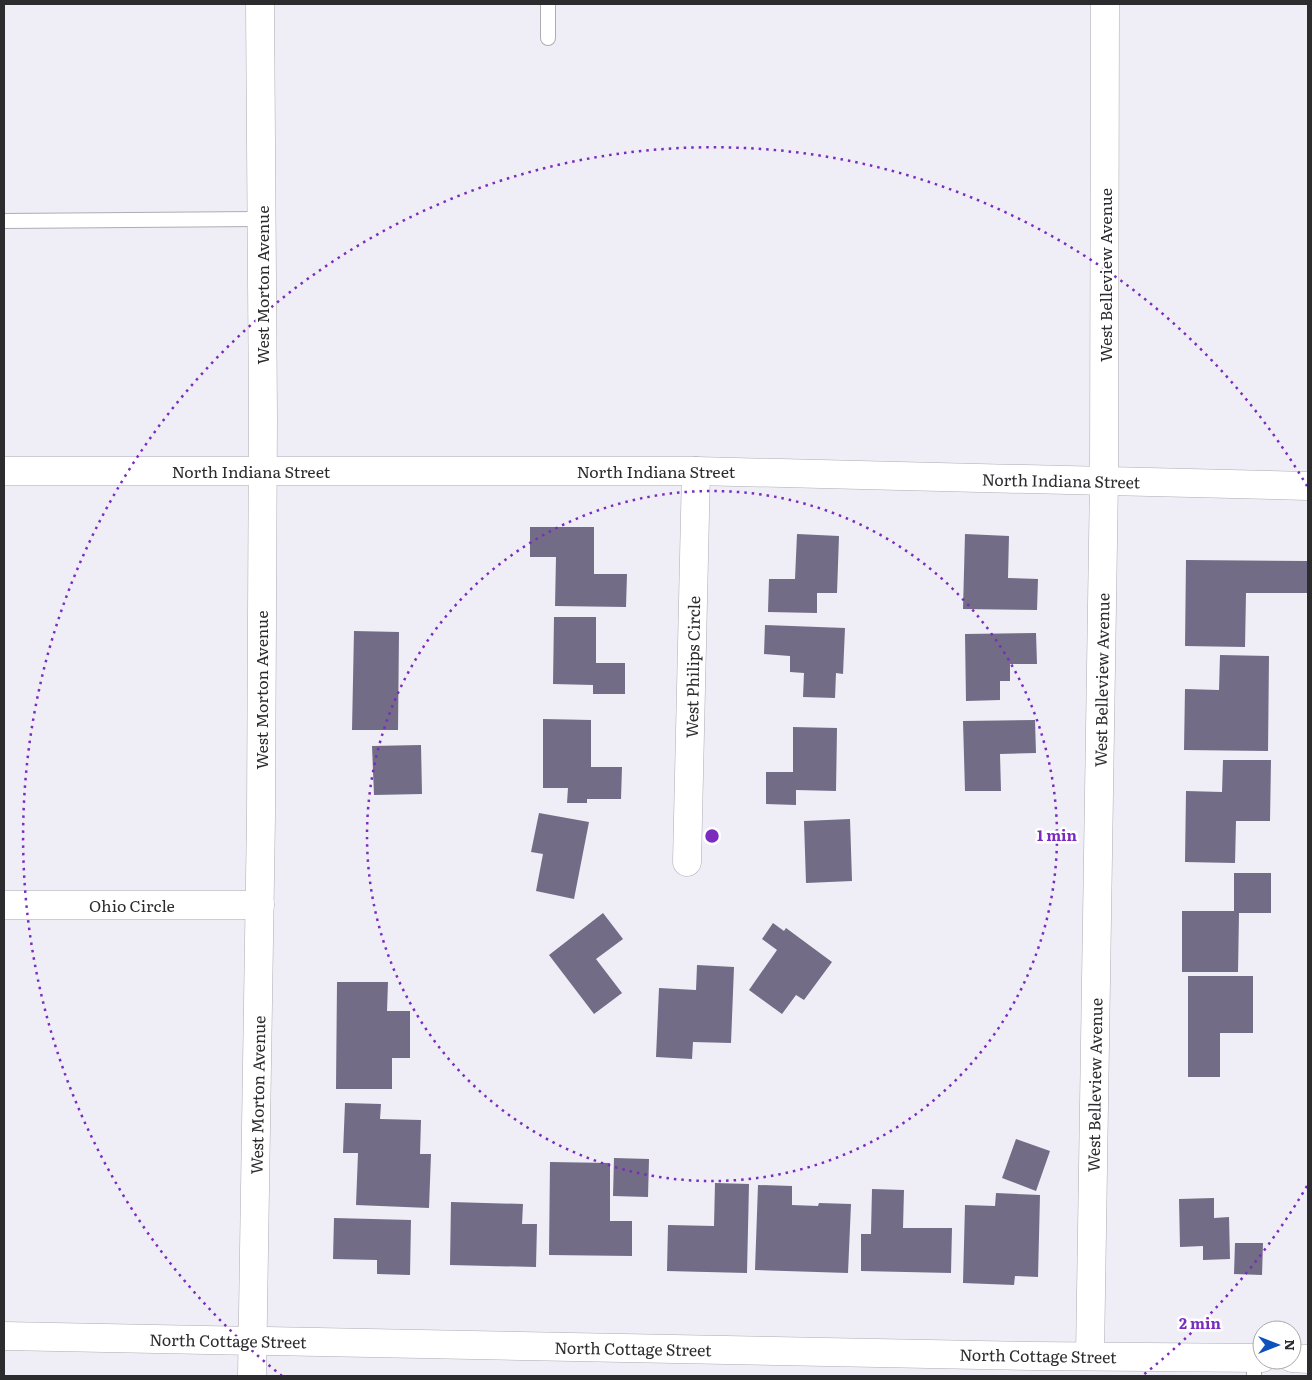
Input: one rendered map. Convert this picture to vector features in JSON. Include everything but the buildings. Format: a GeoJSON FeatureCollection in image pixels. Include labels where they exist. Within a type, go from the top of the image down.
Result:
{"type":"FeatureCollection","features":[{"type":"Feature","properties":{"kind":"street","name":"West Morton Avenue"},"geometry":{"type":"LineString","coordinates":[[252,1376],[260,905],[262,219],[260,4]]}},
{"type":"Feature","properties":{"kind":"street","name":"West Belleview Avenue"},"geometry":{"type":"LineString","coordinates":[[1090,1356],[1104,480],[1105,4]]}},
{"type":"Feature","properties":{"kind":"street","name":"North Indiana Street"},"geometry":{"type":"LineString","coordinates":[[4,471],[696,471],[1308,486]]}},
{"type":"Feature","properties":{"kind":"street","name":"West Philips Circle"},"geometry":{"type":"LineString","coordinates":[[687,862],[696,471]]}},
{"type":"Feature","properties":{"kind":"street","name":"Ohio Circle"},"geometry":{"type":"LineString","coordinates":[[4,905],[260,905]]}},
{"type":"Feature","properties":{"kind":"street","name":"North Cottage Street"},"geometry":{"type":"LineString","coordinates":[[4,1336],[252,1340],[1027,1366],[1090,1356],[1252,1364]]}},
{"type":"Feature","properties":{"kind":"lane"},"geometry":{"type":"LineString","coordinates":[[548,4],[548,38]]}},
{"type":"Feature","properties":{"kind":"lane"},"geometry":{"type":"LineString","coordinates":[[4,221],[262,219]]}}]}
